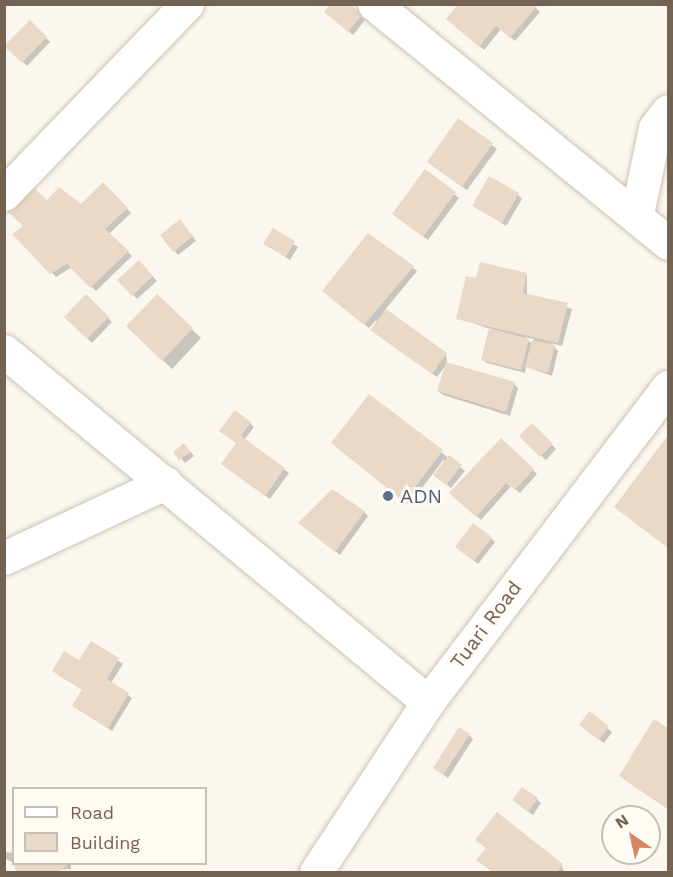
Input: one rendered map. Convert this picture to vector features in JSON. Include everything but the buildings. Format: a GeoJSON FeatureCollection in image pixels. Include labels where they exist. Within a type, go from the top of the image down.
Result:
{"type":"FeatureCollection","features":[{"type":"Feature","properties":{"kind":"street"},"geometry":{"type":"LineString","coordinates":[[4,194],[187,4]]}},
{"type":"Feature","properties":{"kind":"street"},"geometry":{"type":"LineString","coordinates":[[374,4],[637,214],[669,243]]}},
{"type":"Feature","properties":{"kind":"street"},"geometry":{"type":"LineString","coordinates":[[637,214],[655,128],[669,111]]}},
{"type":"Feature","properties":{"kind":"street"},"geometry":{"type":"LineString","coordinates":[[4,351],[428,702]]}},
{"type":"Feature","properties":{"kind":"street","name":"Tuari Road"},"geometry":{"type":"LineString","coordinates":[[315,873],[428,702],[669,387]]}},
{"type":"Feature","properties":{"kind":"street"},"geometry":{"type":"LineString","coordinates":[[4,558],[165,483]]}},
{"type":"Feature","properties":{"kind":"place","name":"ADN"},"geometry":{"type":"Point","coordinates":[388,496]}}]}
